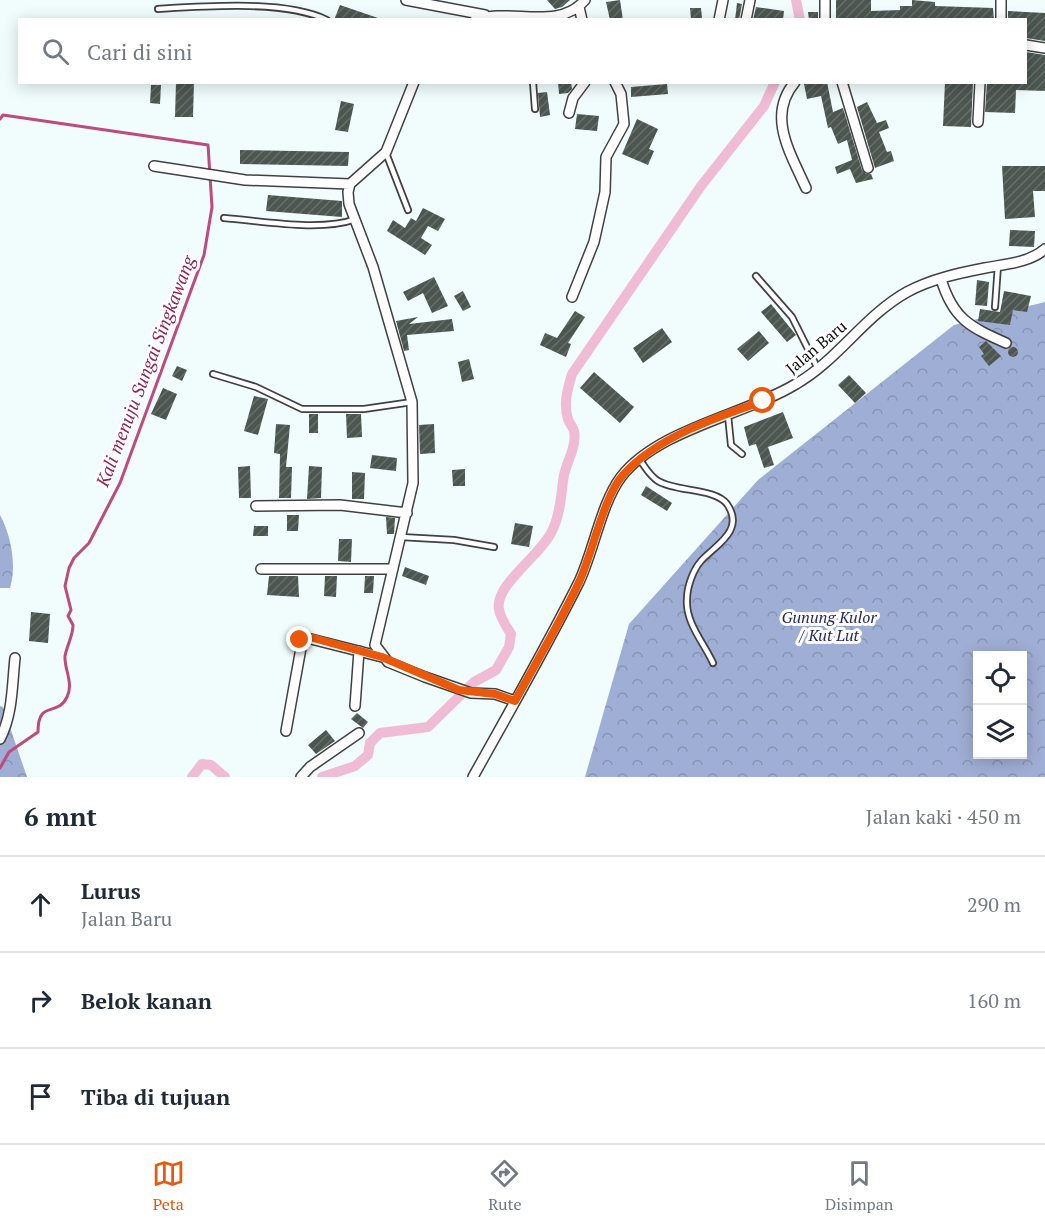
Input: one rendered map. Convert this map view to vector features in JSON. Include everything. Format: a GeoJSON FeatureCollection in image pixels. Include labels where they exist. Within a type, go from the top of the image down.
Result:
{"type":"FeatureCollection","features":[{"type":"Feature","properties":{"kind":"street"},"geometry":{"type":"LineString","coordinates":[[406,0],[487,15],[553,17],[582,4]]}},
{"type":"Feature","properties":{"kind":"street"},"geometry":{"type":"LineString","coordinates":[[719,18],[723,0]]}},
{"type":"Feature","properties":{"kind":"street"},"geometry":{"type":"LineString","coordinates":[[746,18],[750,0]]}},
{"type":"Feature","properties":{"kind":"street"},"geometry":{"type":"LineString","coordinates":[[825,0],[825,18]]}},
{"type":"Feature","properties":{"kind":"street"},"geometry":{"type":"LineString","coordinates":[[1001,0],[1001,18]]}},
{"type":"Feature","properties":{"kind":"street"},"geometry":{"type":"LineString","coordinates":[[480,18],[487,15]]}},
{"type":"Feature","properties":{"kind":"street"},"geometry":{"type":"LineString","coordinates":[[1027,45],[1045,48]]}},
{"type":"Feature","properties":{"kind":"street"},"geometry":{"type":"LineString","coordinates":[[154,166],[245,180],[350,184],[386,152],[413,84]]}},
{"type":"Feature","properties":{"kind":"street"},"geometry":{"type":"LineString","coordinates":[[568,113],[573,98],[584,84]]}},
{"type":"Feature","properties":{"kind":"street"},"geometry":{"type":"LineString","coordinates":[[572,297],[594,242],[605,192],[606,157],[624,124],[623,99],[616,84]]}},
{"type":"Feature","properties":{"kind":"street"},"geometry":{"type":"LineString","coordinates":[[794,84],[787,93],[781,112],[782,134],[806,188]]}},
{"type":"Feature","properties":{"kind":"street"},"geometry":{"type":"LineString","coordinates":[[843,84],[868,168]]}},
{"type":"Feature","properties":{"kind":"street"},"geometry":{"type":"LineString","coordinates":[[978,122],[980,84]]}},
{"type":"Feature","properties":{"kind":"street"},"geometry":{"type":"LineString","coordinates":[[350,184],[349,204],[373,267],[412,402],[413,483],[375,645],[382,657]]}},
{"type":"Feature","properties":{"kind":"street","name":"Jalan Baru"},"geometry":{"type":"LineString","coordinates":[[473,777],[580,580],[613,492],[622,476],[640,460],[669,441],[794,386],[818,369],[882,310],[907,292],[941,279],[1026,259],[1045,249]]}},
{"type":"Feature","properties":{"kind":"street"},"geometry":{"type":"LineString","coordinates":[[941,279],[952,308],[969,326],[1006,344]]}},
{"type":"Feature","properties":{"kind":"street"},"geometry":{"type":"LineString","coordinates":[[256,506],[340,505],[406,513]]}},
{"type":"Feature","properties":{"kind":"street"},"geometry":{"type":"LineString","coordinates":[[261,569],[393,569]]}},
{"type":"Feature","properties":{"kind":"street"},"geometry":{"type":"LineString","coordinates":[[286,731],[303,637],[382,657],[459,690],[495,694],[515,701]]}},
{"type":"Feature","properties":{"kind":"street"},"geometry":{"type":"LineString","coordinates":[[355,706],[359,651]]}},
{"type":"Feature","properties":{"kind":"street"},"geometry":{"type":"LineString","coordinates":[[0,739],[6,727],[11,702],[15,658]]}},
{"type":"Feature","properties":{"kind":"street"},"geometry":{"type":"LineString","coordinates":[[301,777],[310,767],[358,733]]}},
{"type":"Feature","properties":{"kind":"lane"},"geometry":{"type":"LineString","coordinates":[[158,9],[285,3],[316,12],[324,18]]}},
{"type":"Feature","properties":{"kind":"lane"},"geometry":{"type":"LineString","coordinates":[[533,84],[534,109]]}},
{"type":"Feature","properties":{"kind":"lane"},"geometry":{"type":"LineString","coordinates":[[386,152],[408,210]]}},
{"type":"Feature","properties":{"kind":"lane"},"geometry":{"type":"LineString","coordinates":[[224,218],[325,225],[342,224],[356,219]]}},
{"type":"Feature","properties":{"kind":"lane"},"geometry":{"type":"LineString","coordinates":[[995,307],[998,265]]}},
{"type":"Feature","properties":{"kind":"lane"},"geometry":{"type":"LineString","coordinates":[[756,276],[792,317],[818,369]]}},
{"type":"Feature","properties":{"kind":"lane"},"geometry":{"type":"LineString","coordinates":[[213,374],[256,387],[302,410],[364,409],[412,402]]}},
{"type":"Feature","properties":{"kind":"lane"},"geometry":{"type":"LineString","coordinates":[[728,414],[730,445],[742,454]]}},
{"type":"Feature","properties":{"kind":"lane"},"geometry":{"type":"LineString","coordinates":[[640,460],[657,480],[712,495],[722,500],[729,508],[732,521],[727,537],[697,567],[687,599],[690,621],[713,663]]}},
{"type":"Feature","properties":{"kind":"lane"},"geometry":{"type":"LineString","coordinates":[[400,537],[454,540],[494,547]]}},
{"type":"Feature","properties":{"kind":"green space","name":"Gunung Kulor / Kut Lut"},"geometry":{"type":"Polygon","coordinates":[[[1045,302],[1045,777],[585,777],[629,624],[758,480],[954,325],[1045,302]]]}},
{"type":"Feature","properties":{"kind":"green space"},"geometry":{"type":"Polygon","coordinates":[[[0,515],[12,551],[13,570],[10,588],[0,588],[0,515]]]}},
{"type":"Feature","properties":{"kind":"green space"},"geometry":{"type":"Polygon","coordinates":[[[0,706],[3,707],[27,777],[0,777],[0,706]]]}},
{"type":"Feature","properties":{"kind":"building"},"geometry":{"type":"Polygon","coordinates":[[[547,0],[570,0],[562,7],[555,9],[547,0]]]}},
{"type":"Feature","properties":{"kind":"building"},"geometry":{"type":"Polygon","coordinates":[[[620,0],[623,18],[610,18],[606,2],[620,0]]]}},
{"type":"Feature","properties":{"kind":"building"},"geometry":{"type":"Polygon","coordinates":[[[836,0],[871,0],[871,11],[900,10],[900,6],[912,6],[912,0],[935,2],[935,6],[993,8],[994,18],[836,18],[836,0]]]}},
{"type":"Feature","properties":{"kind":"building"},"geometry":{"type":"Polygon","coordinates":[[[737,3],[742,4],[739,18],[735,18],[737,3]]]}},
{"type":"Feature","properties":{"kind":"building"},"geometry":{"type":"Polygon","coordinates":[[[340,5],[378,18],[335,18],[340,5]]]}},
{"type":"Feature","properties":{"kind":"building"},"geometry":{"type":"Polygon","coordinates":[[[756,7],[784,11],[783,18],[753,18],[756,7]]]}},
{"type":"Feature","properties":{"kind":"building"},"geometry":{"type":"Polygon","coordinates":[[[690,8],[701,8],[702,18],[691,18],[690,8]]]}},
{"type":"Feature","properties":{"kind":"building"},"geometry":{"type":"Polygon","coordinates":[[[1008,11],[1045,13],[1045,41],[1027,38],[1027,18],[1008,18],[1008,11]]]}},
{"type":"Feature","properties":{"kind":"building"},"geometry":{"type":"Polygon","coordinates":[[[808,12],[818,12],[818,18],[809,18],[808,12]]]}},
{"type":"Feature","properties":{"kind":"building"},"geometry":{"type":"Polygon","coordinates":[[[1027,52],[1045,55],[1045,91],[1016,90],[1015,113],[985,112],[987,84],[1027,84],[1027,52]]]}},
{"type":"Feature","properties":{"kind":"building"},"geometry":{"type":"Polygon","coordinates":[[[176,84],[194,84],[193,117],[175,117],[176,84]]]}},
{"type":"Feature","properties":{"kind":"building"},"geometry":{"type":"Polygon","coordinates":[[[558,84],[571,84],[572,89],[568,93],[559,94],[558,84]]]}},
{"type":"Feature","properties":{"kind":"building"},"geometry":{"type":"Polygon","coordinates":[[[667,84],[668,94],[631,97],[631,87],[667,84]]]}},
{"type":"Feature","properties":{"kind":"building"},"geometry":{"type":"Polygon","coordinates":[[[804,84],[827,84],[833,112],[843,108],[862,170],[866,174],[871,174],[873,179],[856,183],[850,169],[837,174],[835,167],[852,160],[847,140],[838,144],[831,127],[828,128],[821,96],[807,99],[804,84]]]}},
{"type":"Feature","properties":{"kind":"building"},"geometry":{"type":"Polygon","coordinates":[[[945,84],[973,84],[971,127],[943,126],[945,84]]]}},
{"type":"Feature","properties":{"kind":"building"},"geometry":{"type":"Polygon","coordinates":[[[151,85],[161,85],[160,104],[150,103],[151,85]]]}},
{"type":"Feature","properties":{"kind":"building"},"geometry":{"type":"Polygon","coordinates":[[[547,92],[550,115],[540,117],[538,93],[547,92]]]}},
{"type":"Feature","properties":{"kind":"building"},"geometry":{"type":"Polygon","coordinates":[[[341,101],[354,104],[348,132],[335,130],[341,101]]]}},
{"type":"Feature","properties":{"kind":"building"},"geometry":{"type":"Polygon","coordinates":[[[867,102],[877,123],[886,120],[889,128],[879,132],[887,152],[891,151],[894,161],[875,168],[857,107],[867,102]]]}},
{"type":"Feature","properties":{"kind":"building"},"geometry":{"type":"Polygon","coordinates":[[[577,114],[599,116],[597,131],[575,129],[577,114]]]}},
{"type":"Feature","properties":{"kind":"building"},"geometry":{"type":"Polygon","coordinates":[[[637,119],[658,129],[649,149],[654,151],[648,165],[622,154],[637,119]]]}},
{"type":"Feature","properties":{"kind":"building"},"geometry":{"type":"Polygon","coordinates":[[[240,150],[349,152],[348,166],[240,164],[240,150]]]}},
{"type":"Feature","properties":{"kind":"building"},"geometry":{"type":"Polygon","coordinates":[[[1002,166],[1045,166],[1045,191],[1033,191],[1035,217],[1005,219],[1002,166]]]}},
{"type":"Feature","properties":{"kind":"building"},"geometry":{"type":"Polygon","coordinates":[[[268,195],[342,201],[342,217],[266,211],[268,195]]]}},
{"type":"Feature","properties":{"kind":"building"},"geometry":{"type":"Polygon","coordinates":[[[423,208],[445,219],[438,231],[428,226],[421,238],[432,245],[425,255],[387,231],[393,220],[405,228],[411,218],[416,221],[423,208]]]}},
{"type":"Feature","properties":{"kind":"building"},"geometry":{"type":"Polygon","coordinates":[[[1010,230],[1035,231],[1034,247],[1009,246],[1010,230]]]}},
{"type":"Feature","properties":{"kind":"building"},"geometry":{"type":"Polygon","coordinates":[[[434,277],[448,306],[432,313],[423,293],[408,301],[403,292],[434,277]]]}},
{"type":"Feature","properties":{"kind":"building"},"geometry":{"type":"Polygon","coordinates":[[[977,280],[989,282],[987,306],[975,305],[977,280]]]}},
{"type":"Feature","properties":{"kind":"building"},"geometry":{"type":"Polygon","coordinates":[[[463,291],[471,307],[463,311],[454,296],[463,291]]]}},
{"type":"Feature","properties":{"kind":"building"},"geometry":{"type":"Polygon","coordinates":[[[1004,291],[1031,296],[1027,312],[1013,310],[1010,325],[978,321],[980,309],[1000,312],[1004,291]]]}},
{"type":"Feature","properties":{"kind":"building"},"geometry":{"type":"Polygon","coordinates":[[[771,304],[796,335],[787,342],[761,312],[771,304]]]}},
{"type":"Feature","properties":{"kind":"building"},"geometry":{"type":"Polygon","coordinates":[[[575,311],[585,317],[568,343],[571,344],[566,357],[540,345],[545,333],[557,338],[575,311]]]}},
{"type":"Feature","properties":{"kind":"building"},"geometry":{"type":"Polygon","coordinates":[[[418,317],[409,324],[452,319],[454,331],[407,335],[409,350],[404,351],[396,321],[418,317]]]}},
{"type":"Feature","properties":{"kind":"building"},"geometry":{"type":"Polygon","coordinates":[[[662,328],[672,342],[643,363],[633,348],[662,328]]]}},
{"type":"Feature","properties":{"kind":"building"},"geometry":{"type":"Polygon","coordinates":[[[759,331],[769,343],[748,361],[737,349],[759,331]]]}},
{"type":"Feature","properties":{"kind":"building"},"geometry":{"type":"Polygon","coordinates":[[[986,341],[1001,356],[989,366],[981,356],[984,354],[979,347],[986,341]]]}},
{"type":"Feature","properties":{"kind":"building"},"geometry":{"type":"Polygon","coordinates":[[[1013,347],[1017,348],[1017,356],[1013,357],[1009,356],[1008,352],[1009,348],[1013,347]]]}},
{"type":"Feature","properties":{"kind":"building"},"geometry":{"type":"Polygon","coordinates":[[[469,359],[474,379],[462,382],[458,362],[469,359]]]}},
{"type":"Feature","properties":{"kind":"building"},"geometry":{"type":"Polygon","coordinates":[[[177,366],[187,370],[182,381],[172,376],[177,366]]]}},
{"type":"Feature","properties":{"kind":"building"},"geometry":{"type":"Polygon","coordinates":[[[594,372],[634,407],[620,423],[580,388],[594,372]]]}},
{"type":"Feature","properties":{"kind":"building"},"geometry":{"type":"Polygon","coordinates":[[[849,375],[866,393],[855,403],[838,385],[849,375]]]}},
{"type":"Feature","properties":{"kind":"building"},"geometry":{"type":"Polygon","coordinates":[[[163,388],[177,394],[166,420],[151,414],[163,388]]]}},
{"type":"Feature","properties":{"kind":"building"},"geometry":{"type":"Polygon","coordinates":[[[254,396],[268,399],[258,435],[244,431],[254,396]]]}},
{"type":"Feature","properties":{"kind":"building"},"geometry":{"type":"Polygon","coordinates":[[[783,412],[793,438],[768,447],[774,465],[764,468],[756,444],[749,446],[744,427],[783,412]]]}},
{"type":"Feature","properties":{"kind":"building"},"geometry":{"type":"Polygon","coordinates":[[[309,414],[318,414],[318,433],[309,433],[309,414]]]}},
{"type":"Feature","properties":{"kind":"building"},"geometry":{"type":"Polygon","coordinates":[[[346,414],[361,414],[362,437],[347,438],[346,414]]]}},
{"type":"Feature","properties":{"kind":"building"},"geometry":{"type":"Polygon","coordinates":[[[276,424],[290,425],[286,467],[292,467],[291,498],[279,498],[280,454],[274,453],[276,424]]]}},
{"type":"Feature","properties":{"kind":"building"},"geometry":{"type":"Polygon","coordinates":[[[434,424],[435,453],[420,454],[419,425],[434,424]]]}},
{"type":"Feature","properties":{"kind":"building"},"geometry":{"type":"Polygon","coordinates":[[[372,455],[397,458],[396,471],[370,468],[372,455]]]}},
{"type":"Feature","properties":{"kind":"building"},"geometry":{"type":"Polygon","coordinates":[[[250,466],[251,498],[239,498],[238,467],[250,466]]]}},
{"type":"Feature","properties":{"kind":"building"},"geometry":{"type":"Polygon","coordinates":[[[309,466],[322,467],[321,498],[307,499],[309,466]]]}},
{"type":"Feature","properties":{"kind":"building"},"geometry":{"type":"Polygon","coordinates":[[[465,469],[465,486],[453,486],[452,470],[465,469]]]}},
{"type":"Feature","properties":{"kind":"building"},"geometry":{"type":"Polygon","coordinates":[[[352,472],[365,473],[364,499],[352,499],[352,472]]]}},
{"type":"Feature","properties":{"kind":"building"},"geometry":{"type":"Polygon","coordinates":[[[646,486],[672,503],[667,511],[641,495],[646,486]]]}},
{"type":"Feature","properties":{"kind":"building"},"geometry":{"type":"Polygon","coordinates":[[[287,515],[299,515],[298,531],[287,531],[287,515]]]}},
{"type":"Feature","properties":{"kind":"building"},"geometry":{"type":"Polygon","coordinates":[[[386,517],[395,518],[394,534],[387,534],[386,517]]]}},
{"type":"Feature","properties":{"kind":"building"},"geometry":{"type":"Polygon","coordinates":[[[515,523],[533,526],[529,547],[511,544],[515,523]]]}},
{"type":"Feature","properties":{"kind":"building"},"geometry":{"type":"Polygon","coordinates":[[[254,526],[268,526],[268,536],[253,536],[254,526]]]}},
{"type":"Feature","properties":{"kind":"building"},"geometry":{"type":"Polygon","coordinates":[[[339,539],[352,539],[351,562],[338,561],[339,539]]]}},
{"type":"Feature","properties":{"kind":"building"},"geometry":{"type":"Polygon","coordinates":[[[405,567],[429,576],[426,585],[402,576],[405,567]]]}},
{"type":"Feature","properties":{"kind":"building"},"geometry":{"type":"Polygon","coordinates":[[[269,576],[298,576],[299,597],[267,595],[269,576]]]}},
{"type":"Feature","properties":{"kind":"building"},"geometry":{"type":"Polygon","coordinates":[[[325,576],[337,576],[336,597],[324,596],[325,576]]]}},
{"type":"Feature","properties":{"kind":"building"},"geometry":{"type":"Polygon","coordinates":[[[365,576],[374,576],[373,593],[364,593],[365,576]]]}},
{"type":"Feature","properties":{"kind":"building"},"geometry":{"type":"Polygon","coordinates":[[[31,612],[50,614],[48,643],[29,641],[31,612]]]}},
{"type":"Feature","properties":{"kind":"building"},"geometry":{"type":"Polygon","coordinates":[[[357,713],[368,722],[363,728],[351,719],[357,713]]]}},
{"type":"Feature","properties":{"kind":"building"},"geometry":{"type":"Polygon","coordinates":[[[326,730],[335,741],[316,754],[308,745],[326,730]]]}},
{"type":"Feature","properties":{"kind":"waterway"},"geometry":{"type":"LineString","coordinates":[[796,0],[800,18]]}},
{"type":"Feature","properties":{"kind":"waterway"},"geometry":{"type":"LineString","coordinates":[[322,777],[355,766],[368,755],[370,743],[380,733],[428,727],[474,682],[496,670],[509,647],[511,634],[501,616],[499,600],[511,580],[548,539],[558,516],[564,475],[575,437],[566,407],[572,374],[701,186],[764,106],[774,84]]}},
{"type":"Feature","properties":{"kind":"waterway","name":"Kali menuju Sungai Singkawang"},"geometry":{"type":"LineString","coordinates":[[0,119],[3,115],[208,145],[212,207],[204,255],[120,483],[89,543],[74,558],[69,568],[65,586],[71,610],[68,616],[73,625],[65,656],[69,692],[63,703],[41,716],[38,732],[9,752],[0,768]]}},
{"type":"Feature","properties":{"kind":"waterway"},"geometry":{"type":"LineString","coordinates":[[192,777],[202,764],[211,765],[225,777]]}},
{"type":"Feature","properties":{"kind":"route"},"geometry":{"type":"LineString","coordinates":[[300,640],[306,636],[382,657],[388,662],[459,690],[495,694],[515,701],[580,580],[610,498],[622,476],[642,457],[669,441],[710,421],[763,401]]}}]}
